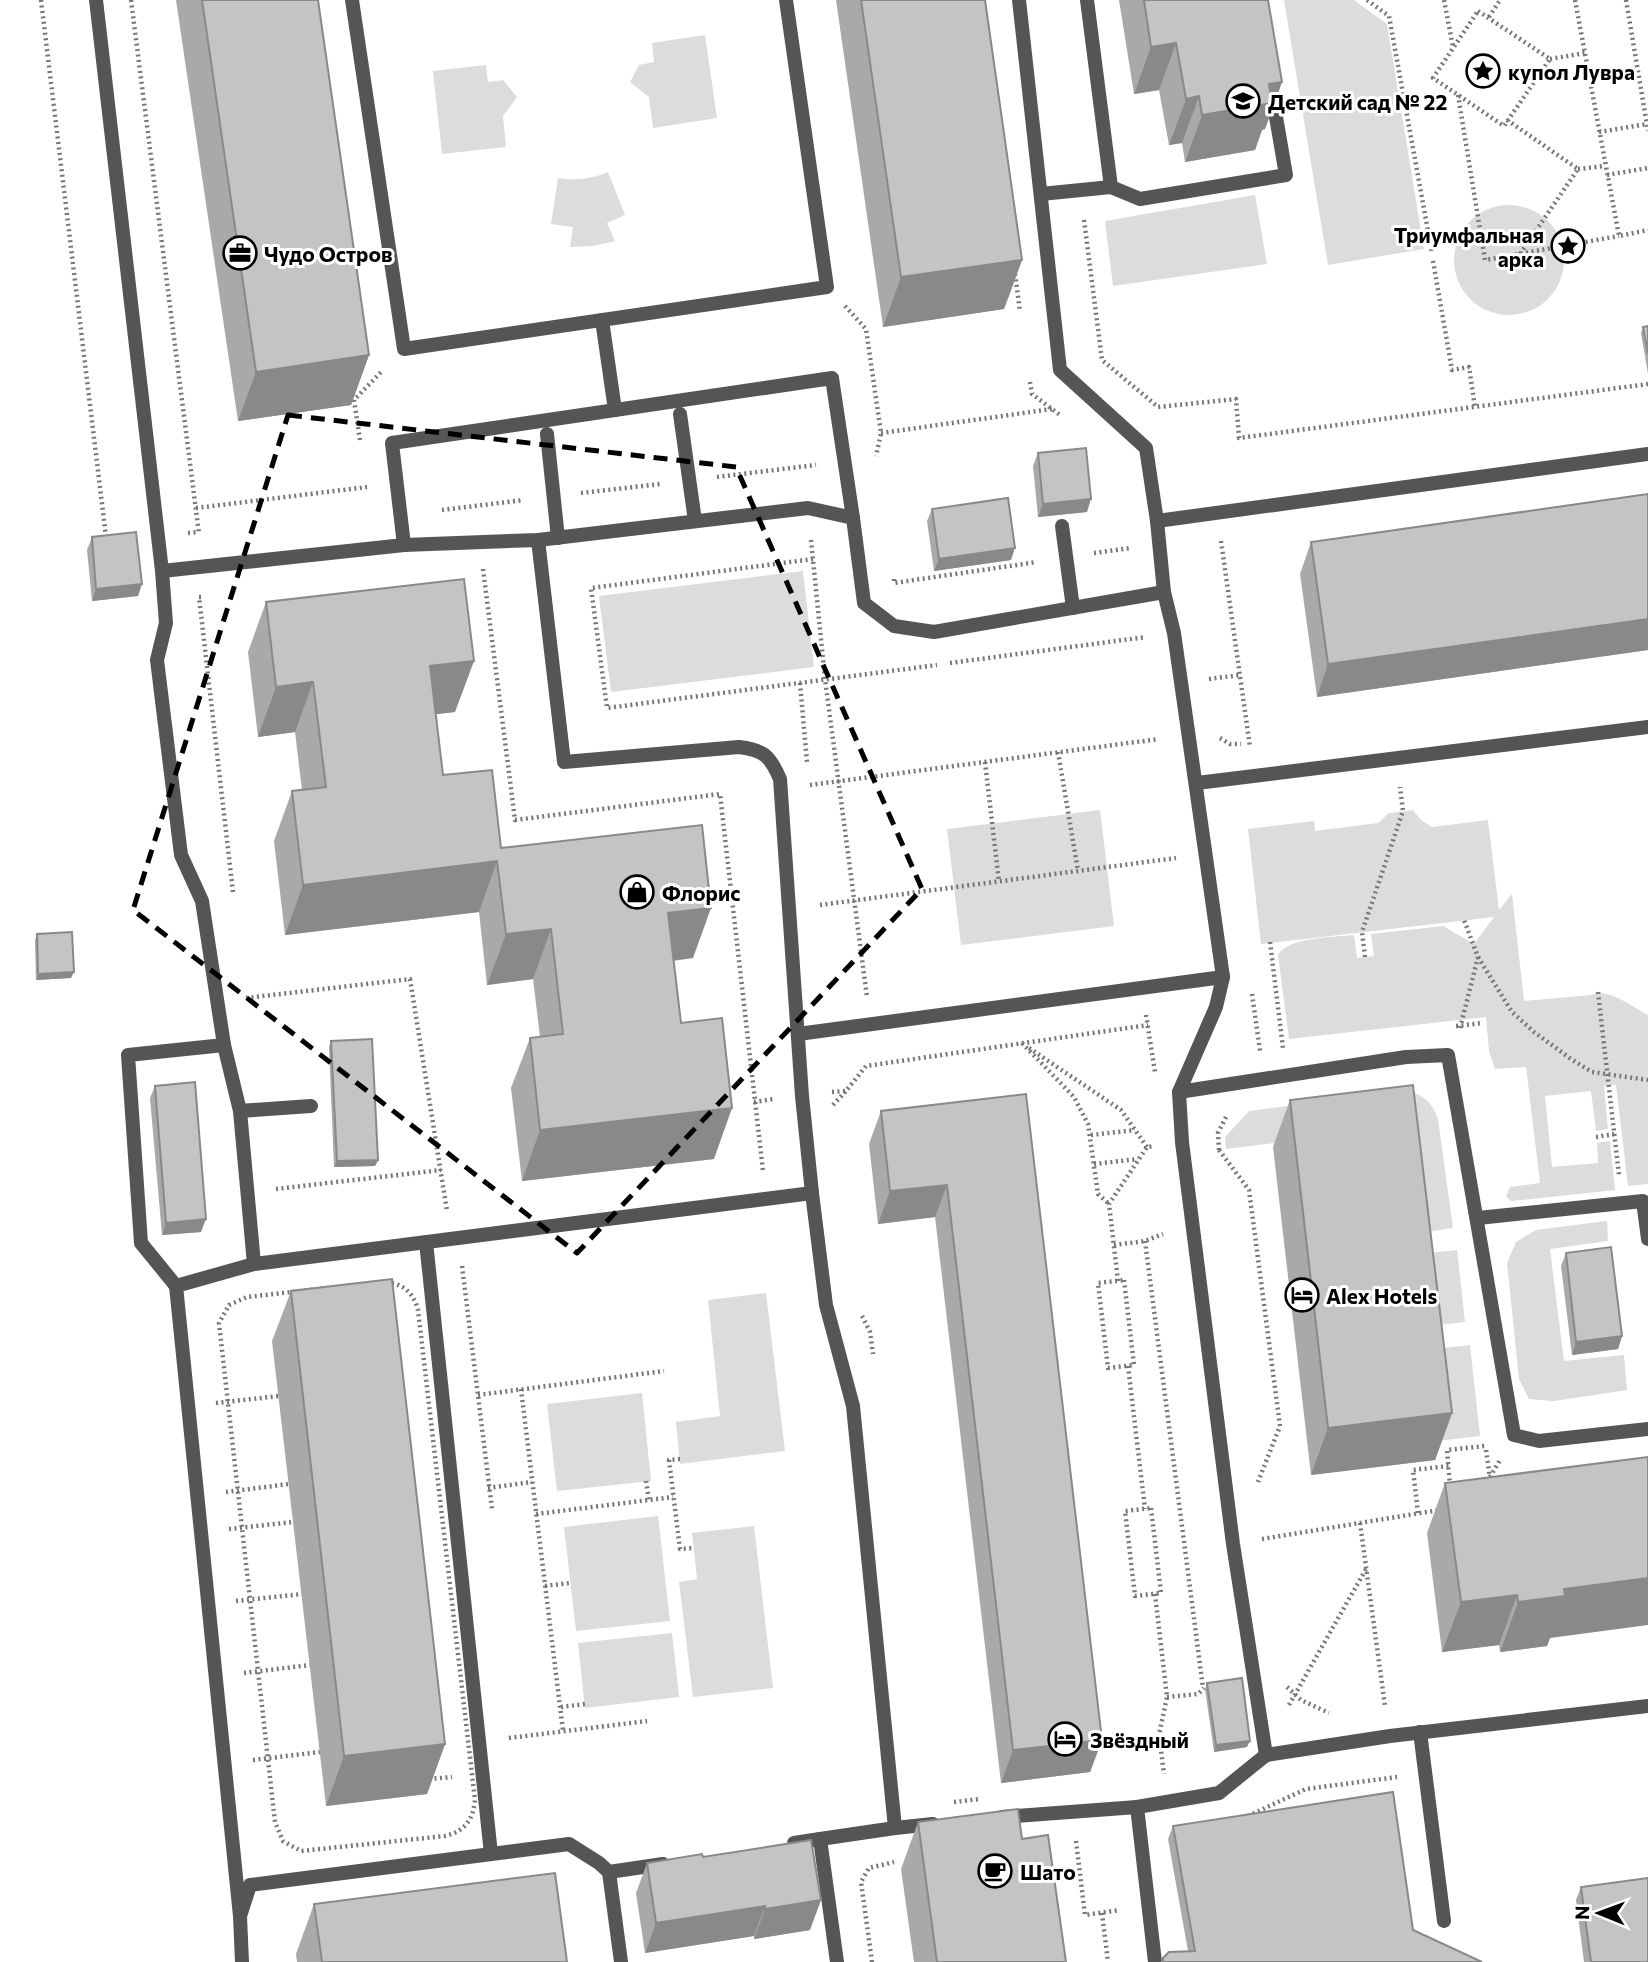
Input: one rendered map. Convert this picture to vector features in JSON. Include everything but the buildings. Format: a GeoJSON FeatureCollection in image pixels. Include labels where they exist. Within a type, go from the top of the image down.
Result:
{"type":"FeatureCollection","features":[{"type":"Feature","properties":{"kind":"lane"},"geometry":{"type":"LineString","coordinates":[[96,0],[162,571],[166,623],[157,660],[181,855],[202,901],[224,1045],[240,1111],[254,1264]]}},
{"type":"Feature","properties":{"kind":"lane"},"geometry":{"type":"LineString","coordinates":[[352,0],[404,349],[827,287],[786,0]]}},
{"type":"Feature","properties":{"kind":"lane"},"geometry":{"type":"LineString","coordinates":[[1019,0],[1060,370],[1146,447],[1164,592],[1174,633],[1197,783],[1223,977],[1216,1007],[1179,1092],[1182,1142],[1233,1544],[1266,1755]]}},
{"type":"Feature","properties":{"kind":"lane"},"geometry":{"type":"LineString","coordinates":[[1087,0],[1111,187]]}},
{"type":"Feature","properties":{"kind":"lane"},"geometry":{"type":"LineString","coordinates":[[1041,194],[1111,187],[1140,199],[1286,176],[1268,68]]}},
{"type":"Feature","properties":{"kind":"lane"},"geometry":{"type":"LineString","coordinates":[[602,320],[615,410]]}},
{"type":"Feature","properties":{"kind":"lane"},"geometry":{"type":"LineString","coordinates":[[404,545],[392,443],[832,379],[864,603],[894,626],[934,632],[1164,592]]}},
{"type":"Feature","properties":{"kind":"lane"},"geometry":{"type":"LineString","coordinates":[[680,414],[695,521]]}},
{"type":"Feature","properties":{"kind":"lane"},"geometry":{"type":"LineString","coordinates":[[547,434],[558,538]]}},
{"type":"Feature","properties":{"kind":"lane"},"geometry":{"type":"LineString","coordinates":[[1157,521],[1648,454]]}},
{"type":"Feature","properties":{"kind":"lane"},"geometry":{"type":"LineString","coordinates":[[162,571],[404,545],[538,540],[808,508],[853,518]]}},
{"type":"Feature","properties":{"kind":"lane"},"geometry":{"type":"LineString","coordinates":[[1062,526],[1073,608]]}},
{"type":"Feature","properties":{"kind":"lane"},"geometry":{"type":"LineString","coordinates":[[538,540],[564,762],[739,747],[757,749],[772,761],[780,779],[802,1096],[812,1193],[826,1305],[853,1406],[895,1828]]}},
{"type":"Feature","properties":{"kind":"lane"},"geometry":{"type":"LineString","coordinates":[[1197,783],[1648,727]]}},
{"type":"Feature","properties":{"kind":"lane"},"geometry":{"type":"LineString","coordinates":[[798,1034],[1223,977]]}},
{"type":"Feature","properties":{"kind":"lane"},"geometry":{"type":"LineString","coordinates":[[224,1045],[128,1055],[141,1243],[176,1286],[243,1962]]}},
{"type":"Feature","properties":{"kind":"lane"},"geometry":{"type":"LineString","coordinates":[[1179,1092],[1406,1057],[1448,1055],[1514,1435],[1539,1441],[1648,1429]]}},
{"type":"Feature","properties":{"kind":"lane"},"geometry":{"type":"LineString","coordinates":[[240,1111],[311,1106]]}},
{"type":"Feature","properties":{"kind":"lane"},"geometry":{"type":"LineString","coordinates":[[176,1286],[254,1264],[812,1193]]}},
{"type":"Feature","properties":{"kind":"lane"},"geometry":{"type":"LineString","coordinates":[[1478,1218],[1643,1201],[1648,1239]]}},
{"type":"Feature","properties":{"kind":"lane"},"geometry":{"type":"LineString","coordinates":[[426,1242],[491,1854]]}},
{"type":"Feature","properties":{"kind":"lane"},"geometry":{"type":"LineString","coordinates":[[992,1818],[1137,1807],[1219,1793],[1266,1755],[1420,1732],[1648,1706]]}},
{"type":"Feature","properties":{"kind":"lane"},"geometry":{"type":"LineString","coordinates":[[1420,1732],[1444,1920]]}},
{"type":"Feature","properties":{"kind":"lane"},"geometry":{"type":"LineString","coordinates":[[1137,1807],[1155,1962]]}},
{"type":"Feature","properties":{"kind":"lane"},"geometry":{"type":"LineString","coordinates":[[781,1845],[951,1822]]}},
{"type":"Feature","properties":{"kind":"lane"},"geometry":{"type":"LineString","coordinates":[[820,1839],[837,1962]]}},
{"type":"Feature","properties":{"kind":"lane"},"geometry":{"type":"LineString","coordinates":[[240,1916],[250,1885],[569,1844],[609,1872],[621,1962]]}},
{"type":"Feature","properties":{"kind":"lane"},"geometry":{"type":"LineString","coordinates":[[609,1872],[675,1862]]}},
{"type":"Feature","properties":{"kind":"path"},"geometry":{"type":"LineString","coordinates":[[41,0],[106,537],[131,539],[199,532]]}},
{"type":"Feature","properties":{"kind":"path"},"geometry":{"type":"LineString","coordinates":[[131,0],[204,566],[207,596],[199,597],[234,901]]}},
{"type":"Feature","properties":{"kind":"path"},"geometry":{"type":"LineString","coordinates":[[1367,0],[1389,16],[1432,253]]}},
{"type":"Feature","properties":{"kind":"path"},"geometry":{"type":"LineString","coordinates":[[1444,0],[1454,48]]}},
{"type":"Feature","properties":{"kind":"path"},"geometry":{"type":"LineString","coordinates":[[1489,17],[1500,0]]}},
{"type":"Feature","properties":{"kind":"path"},"geometry":{"type":"LineString","coordinates":[[1575,0],[1619,236]]}},
{"type":"Feature","properties":{"kind":"path"},"geometry":{"type":"LineString","coordinates":[[1599,132],[1648,128],[1626,0]]}},
{"type":"Feature","properties":{"kind":"path"},"geometry":{"type":"LineString","coordinates":[[1550,59],[1504,126],[1433,78],[1478,11],[1550,59],[1585,53]]}},
{"type":"Feature","properties":{"kind":"path"},"geometry":{"type":"LineString","coordinates":[[1458,95],[1485,260],[1648,230]]}},
{"type":"Feature","properties":{"kind":"path"},"geometry":{"type":"LineString","coordinates":[[1507,121],[1578,169],[1605,166]]}},
{"type":"Feature","properties":{"kind":"path"},"geometry":{"type":"LineString","coordinates":[[1607,175],[1648,168]]}},
{"type":"Feature","properties":{"kind":"path"},"geometry":{"type":"LineString","coordinates":[[1520,254],[1578,169]]}},
{"type":"Feature","properties":{"kind":"path"},"geometry":{"type":"LineString","coordinates":[[1080,190],[1102,360],[1158,407],[1236,399],[1239,438],[1648,384]]}},
{"type":"Feature","properties":{"kind":"path"},"geometry":{"type":"LineString","coordinates":[[1433,261],[1452,370],[1469,367],[1475,407]]}},
{"type":"Feature","properties":{"kind":"path"},"geometry":{"type":"LineString","coordinates":[[1014,272],[1020,312]]}},
{"type":"Feature","properties":{"kind":"path"},"geometry":{"type":"LineString","coordinates":[[401,516],[876,458],[881,433],[866,330]]}},
{"type":"Feature","properties":{"kind":"path"},"geometry":{"type":"LineString","coordinates":[[361,444],[354,400],[404,349]]}},
{"type":"Feature","properties":{"kind":"path"},"geometry":{"type":"LineString","coordinates":[[1030,380],[1032,394],[1062,416]]}},
{"type":"Feature","properties":{"kind":"path"},"geometry":{"type":"LineString","coordinates":[[881,433],[1052,409]]}},
{"type":"Feature","properties":{"kind":"path"},"geometry":{"type":"LineString","coordinates":[[196,508],[367,487]]}},
{"type":"Feature","properties":{"kind":"path"},"geometry":{"type":"LineString","coordinates":[[808,508],[825,680],[870,1025]]}},
{"type":"Feature","properties":{"kind":"path"},"geometry":{"type":"LineString","coordinates":[[1217,514],[1254,774]]}},
{"type":"Feature","properties":{"kind":"path"},"geometry":{"type":"LineString","coordinates":[[892,570],[894,583],[1067,558],[1133,548],[1131,535]]}},
{"type":"Feature","properties":{"kind":"path"},"geometry":{"type":"LineString","coordinates":[[813,559],[591,589],[607,708],[1174,633]]}},
{"type":"Feature","properties":{"kind":"path"},"geometry":{"type":"LineString","coordinates":[[482,561],[515,820],[720,794],[763,1172]]}},
{"type":"Feature","properties":{"kind":"path"},"geometry":{"type":"LineString","coordinates":[[1140,597],[1148,650]]}},
{"type":"Feature","properties":{"kind":"path"},"geometry":{"type":"LineString","coordinates":[[1210,692],[1208,680],[1240,675]]}},
{"type":"Feature","properties":{"kind":"path"},"geometry":{"type":"LineString","coordinates":[[800,683],[809,785],[1161,739],[1160,726]]}},
{"type":"Feature","properties":{"kind":"path"},"geometry":{"type":"LineString","coordinates":[[1189,735],[1215,728],[1218,735],[1230,744],[1263,742]]}},
{"type":"Feature","properties":{"kind":"path"},"geometry":{"type":"LineString","coordinates":[[1058,752],[1078,871]]}},
{"type":"Feature","properties":{"kind":"path"},"geometry":{"type":"LineString","coordinates":[[985,762],[999,882]]}},
{"type":"Feature","properties":{"kind":"path"},"geometry":{"type":"LineString","coordinates":[[1387,787],[1413,784]]}},
{"type":"Feature","properties":{"kind":"path"},"geometry":{"type":"LineString","coordinates":[[1365,957],[1362,932],[1403,811],[1399,786]]}},
{"type":"Feature","properties":{"kind":"path"},"geometry":{"type":"LineString","coordinates":[[818,892],[820,905],[1206,854]]}},
{"type":"Feature","properties":{"kind":"path"},"geometry":{"type":"LineString","coordinates":[[1464,920],[1478,957],[1513,1012],[1534,1032],[1591,1072],[1648,1080]]}},
{"type":"Feature","properties":{"kind":"path"},"geometry":{"type":"LineString","coordinates":[[1270,942],[1283,1049]]}},
{"type":"Feature","properties":{"kind":"path"},"geometry":{"type":"LineString","coordinates":[[1448,1055],[1461,1026],[1478,957]]}},
{"type":"Feature","properties":{"kind":"path"},"geometry":{"type":"LineString","coordinates":[[217,1002],[410,979],[447,1212]]}},
{"type":"Feature","properties":{"kind":"path"},"geometry":{"type":"LineString","coordinates":[[244,985],[246,998]]}},
{"type":"Feature","properties":{"kind":"path"},"geometry":{"type":"LineString","coordinates":[[1251,986],[1260,1052],[1297,1047]]}},
{"type":"Feature","properties":{"kind":"path"},"geometry":{"type":"LineString","coordinates":[[1598,992],[1622,1203]]}},
{"type":"Feature","properties":{"kind":"path"},"geometry":{"type":"LineString","coordinates":[[1447,1028],[1483,1023]]}},
{"type":"Feature","properties":{"kind":"path"},"geometry":{"type":"LineString","coordinates":[[827,1112],[866,1066],[1148,1025]]}},
{"type":"Feature","properties":{"kind":"path"},"geometry":{"type":"LineString","coordinates":[[1021,1043],[1121,1110],[1147,1147],[1109,1203],[1118,1281]]}},
{"type":"Feature","properties":{"kind":"path"},"geometry":{"type":"LineString","coordinates":[[1021,1043],[1073,1097],[1088,1124],[1098,1195],[1109,1203]]}},
{"type":"Feature","properties":{"kind":"path"},"geometry":{"type":"LineString","coordinates":[[754,1102],[846,1091]]}},
{"type":"Feature","properties":{"kind":"path"},"geometry":{"type":"LineString","coordinates":[[1219,1150],[1218,1133],[1222,1123],[1237,1109]]}},
{"type":"Feature","properties":{"kind":"path"},"geometry":{"type":"LineString","coordinates":[[1090,1135],[1135,1130]]}},
{"type":"Feature","properties":{"kind":"path"},"geometry":{"type":"LineString","coordinates":[[1596,1137],[1615,1134]]}},
{"type":"Feature","properties":{"kind":"path"},"geometry":{"type":"LineString","coordinates":[[1211,1139],[1249,1190],[1280,1426],[1257,1480],[1259,1491]]}},
{"type":"Feature","properties":{"kind":"path"},"geometry":{"type":"LineString","coordinates":[[1094,1164],[1139,1159]]}},
{"type":"Feature","properties":{"kind":"path"},"geometry":{"type":"LineString","coordinates":[[247,1193],[441,1170]]}},
{"type":"Feature","properties":{"kind":"path"},"geometry":{"type":"LineString","coordinates":[[459,1238],[492,1509]]}},
{"type":"Feature","properties":{"kind":"path"},"geometry":{"type":"LineString","coordinates":[[1145,1241],[1203,1688]]}},
{"type":"Feature","properties":{"kind":"path"},"geometry":{"type":"LineString","coordinates":[[1124,1280],[1134,1365],[1108,1368],[1098,1283],[1118,1281],[1124,1280]]}},
{"type":"Feature","properties":{"kind":"path"},"geometry":{"type":"LineString","coordinates":[[382,1282],[392,1282],[410,1292],[416,1301],[475,1800],[471,1819],[464,1828],[445,1836],[301,1851],[291,1847],[278,1832],[237,1491],[219,1323],[229,1305],[238,1300],[382,1282]]}},
{"type":"Feature","properties":{"kind":"path"},"geometry":{"type":"LineString","coordinates":[[859,1308],[870,1332],[873,1359]]}},
{"type":"Feature","properties":{"kind":"path"},"geometry":{"type":"LineString","coordinates":[[1128,1366],[1145,1509]]}},
{"type":"Feature","properties":{"kind":"path"},"geometry":{"type":"LineString","coordinates":[[443,1399],[664,1371]]}},
{"type":"Feature","properties":{"kind":"path"},"geometry":{"type":"LineString","coordinates":[[521,1389],[563,1731]]}},
{"type":"Feature","properties":{"kind":"path"},"geometry":{"type":"LineString","coordinates":[[187,1406],[279,1395]]}},
{"type":"Feature","properties":{"kind":"path"},"geometry":{"type":"LineString","coordinates":[[1483,1432],[1490,1478]]}},
{"type":"Feature","properties":{"kind":"path"},"geometry":{"type":"LineString","coordinates":[[1484,1490],[1514,1435]]}},
{"type":"Feature","properties":{"kind":"path"},"geometry":{"type":"LineString","coordinates":[[1451,1494],[1447,1450],[1485,1446]]}},
{"type":"Feature","properties":{"kind":"path"},"geometry":{"type":"LineString","coordinates":[[680,1459],[669,1460],[680,1549],[694,1548]]}},
{"type":"Feature","properties":{"kind":"path"},"geometry":{"type":"LineString","coordinates":[[1418,1513],[1413,1470],[1449,1466]]}},
{"type":"Feature","properties":{"kind":"path"},"geometry":{"type":"LineString","coordinates":[[1490,1478],[1503,1476]]}},
{"type":"Feature","properties":{"kind":"path"},"geometry":{"type":"LineString","coordinates":[[453,1493],[532,1482]]}},
{"type":"Feature","properties":{"kind":"path"},"geometry":{"type":"LineString","coordinates":[[646,1482],[649,1500]]}},
{"type":"Feature","properties":{"kind":"path"},"geometry":{"type":"LineString","coordinates":[[197,1495],[289,1485]]}},
{"type":"Feature","properties":{"kind":"path"},"geometry":{"type":"LineString","coordinates":[[536,1514],[673,1497]]}},
{"type":"Feature","properties":{"kind":"path"},"geometry":{"type":"LineString","coordinates":[[1151,1508],[1161,1593],[1155,1594],[1135,1596],[1125,1511],[1151,1508]]}},
{"type":"Feature","properties":{"kind":"path"},"geometry":{"type":"LineString","coordinates":[[1233,1544],[1441,1509]]}},
{"type":"Feature","properties":{"kind":"path"},"geometry":{"type":"LineString","coordinates":[[201,1533],[293,1522]]}},
{"type":"Feature","properties":{"kind":"path"},"geometry":{"type":"LineString","coordinates":[[1360,1523],[1390,1736]]}},
{"type":"Feature","properties":{"kind":"path"},"geometry":{"type":"LineString","coordinates":[[1263,1527],[1264,1539]]}},
{"type":"Feature","properties":{"kind":"path"},"geometry":{"type":"LineString","coordinates":[[1288,1708],[1366,1569]]}},
{"type":"Feature","properties":{"kind":"path"},"geometry":{"type":"LineString","coordinates":[[545,1586],[570,1583]]}},
{"type":"Feature","properties":{"kind":"path"},"geometry":{"type":"LineString","coordinates":[[207,1604],[302,1594]]}},
{"type":"Feature","properties":{"kind":"path"},"geometry":{"type":"LineString","coordinates":[[1155,1594],[1167,1697],[1159,1735],[1162,1763],[1164,1777],[1176,1776]]}},
{"type":"Feature","properties":{"kind":"path"},"geometry":{"type":"LineString","coordinates":[[215,1676],[310,1665]]}},
{"type":"Feature","properties":{"kind":"path"},"geometry":{"type":"LineString","coordinates":[[1167,1697],[1198,1694],[1203,1688],[1253,1678]]}},
{"type":"Feature","properties":{"kind":"path"},"geometry":{"type":"LineString","coordinates":[[1284,1682],[1294,1696],[1331,1714],[1334,1744]]}},
{"type":"Feature","properties":{"kind":"path"},"geometry":{"type":"LineString","coordinates":[[561,1707],[585,1704]]}},
{"type":"Feature","properties":{"kind":"path"},"geometry":{"type":"LineString","coordinates":[[478,1742],[646,1720]]}},
{"type":"Feature","properties":{"kind":"path"},"geometry":{"type":"LineString","coordinates":[[224,1763],[320,1752]]}},
{"type":"Feature","properties":{"kind":"path"},"geometry":{"type":"LineString","coordinates":[[1219,1793],[1238,1820],[1306,1789],[1426,1774]]}},
{"type":"Feature","properties":{"kind":"path"},"geometry":{"type":"LineString","coordinates":[[952,1802],[990,1798]]}},
{"type":"Feature","properties":{"kind":"path"},"geometry":{"type":"LineString","coordinates":[[1072,1812],[1085,1915]]}},
{"type":"Feature","properties":{"kind":"path"},"geometry":{"type":"LineString","coordinates":[[872,1962],[861,1882],[869,1868],[895,1861]]}},
{"type":"Feature","properties":{"kind":"path"},"geometry":{"type":"LineString","coordinates":[[1102,1913],[1108,1962]]}},
{"type":"Feature","properties":{"kind":"highlighted area"},"geometry":{"type":"Polygon","coordinates":[[[288,415],[736,467],[922,889],[577,1253],[133,910],[288,415]]]}},
{"type":"Feature","properties":{"kind":"shaded area"},"geometry":{"type":"Polygon","coordinates":[[[1284,0],[1354,0],[1387,24],[1424,249],[1328,265],[1284,0]]]}},
{"type":"Feature","properties":{"kind":"shaded area"},"geometry":{"type":"Polygon","coordinates":[[[705,35],[717,118],[653,128],[649,97],[630,82],[639,65],[654,62],[652,43],[705,35]]]}},
{"type":"Feature","properties":{"kind":"shaded area"},"geometry":{"type":"Polygon","coordinates":[[[486,65],[488,82],[503,80],[517,97],[503,116],[506,147],[442,154],[433,71],[486,65]]]}},
{"type":"Feature","properties":{"kind":"shaded area"},"geometry":{"type":"Polygon","coordinates":[[[608,172],[625,215],[607,223],[615,241],[570,247],[573,227],[551,224],[558,178],[584,179],[608,172]]]}},
{"type":"Feature","properties":{"kind":"shaded area"},"geometry":{"type":"Polygon","coordinates":[[[1255,195],[1267,264],[1113,286],[1105,221],[1255,195]]]}},
{"type":"Feature","properties":{"kind":"shaded area"},"geometry":{"type":"Polygon","coordinates":[[[1509,205],[1530,210],[1548,221],[1559,239],[1564,260],[1559,281],[1548,299],[1530,310],[1509,315],[1488,310],[1470,299],[1459,281],[1454,260],[1459,239],[1470,221],[1488,210],[1509,205]]]}},
{"type":"Feature","properties":{"kind":"shaded area"},"geometry":{"type":"Polygon","coordinates":[[[803,571],[814,667],[611,692],[599,596],[803,571]]]}},
{"type":"Feature","properties":{"kind":"shaded area"},"geometry":{"type":"Polygon","coordinates":[[[1100,810],[1114,926],[961,945],[947,829],[1100,810]]]}},
{"type":"Feature","properties":{"kind":"shaded area"},"geometry":{"type":"Polygon","coordinates":[[[1413,810],[1421,820],[1432,827],[1488,820],[1499,910],[1512,894],[1524,1001],[1598,993],[1620,999],[1648,1015],[1648,1184],[1628,1186],[1616,1085],[1604,1086],[1608,1129],[1596,1131],[1591,1091],[1545,1096],[1552,1167],[1598,1163],[1597,1143],[1610,1141],[1615,1190],[1511,1201],[1506,1196],[1510,1187],[1540,1183],[1526,1067],[1495,1069],[1489,1051],[1486,1017],[1289,1039],[1278,955],[1283,949],[1301,941],[1354,935],[1357,958],[1374,956],[1371,934],[1443,926],[1474,944],[1494,917],[1261,944],[1248,829],[1314,821],[1315,831],[1378,823],[1389,813],[1413,810]]]}},
{"type":"Feature","properties":{"kind":"shaded area"},"geometry":{"type":"Polygon","coordinates":[[[1407,1091],[1427,1100],[1438,1119],[1453,1228],[1413,1234],[1274,1143],[1226,1149],[1225,1137],[1249,1111],[1407,1091]]]}},
{"type":"Feature","properties":{"kind":"shaded area"},"geometry":{"type":"Polygon","coordinates":[[[1607,1221],[1608,1241],[1550,1249],[1564,1361],[1624,1355],[1627,1390],[1554,1401],[1529,1399],[1519,1379],[1507,1263],[1516,1242],[1536,1230],[1607,1221]]]}},
{"type":"Feature","properties":{"kind":"shaded area"},"geometry":{"type":"Polygon","coordinates":[[[1457,1250],[1465,1322],[1422,1327],[1413,1255],[1457,1250]]]}},
{"type":"Feature","properties":{"kind":"shaded area"},"geometry":{"type":"Polygon","coordinates":[[[766,1293],[785,1451],[680,1464],[676,1422],[720,1416],[708,1300],[766,1293]]]}},
{"type":"Feature","properties":{"kind":"shaded area"},"geometry":{"type":"Polygon","coordinates":[[[1470,1345],[1480,1436],[1437,1441],[1426,1350],[1470,1345]]]}},
{"type":"Feature","properties":{"kind":"shaded area"},"geometry":{"type":"Polygon","coordinates":[[[642,1393],[651,1481],[557,1491],[547,1404],[642,1393]]]}},
{"type":"Feature","properties":{"kind":"shaded area"},"geometry":{"type":"Polygon","coordinates":[[[658,1516],[670,1621],[576,1631],[564,1527],[658,1516]]]}},
{"type":"Feature","properties":{"kind":"shaded area"},"geometry":{"type":"Polygon","coordinates":[[[754,1526],[773,1688],[693,1697],[679,1582],[697,1579],[692,1533],[754,1526]]]}},
{"type":"Feature","properties":{"kind":"shaded area"},"geometry":{"type":"Polygon","coordinates":[[[672,1633],[679,1697],[585,1708],[578,1643],[672,1633]]]}},
{"type":"Feature","properties":{"kind":"place","name":"купол Лувра"},"geometry":{"type":"Point","coordinates":[1483,71]}},
{"type":"Feature","properties":{"kind":"place","name":"Детский сад № 22"},"geometry":{"type":"Point","coordinates":[1243,101]}},
{"type":"Feature","properties":{"kind":"place","name":"Триумфальная арка"},"geometry":{"type":"Point","coordinates":[1568,246]}},
{"type":"Feature","properties":{"kind":"place","name":"Чудо Остров"},"geometry":{"type":"Point","coordinates":[240,253]}},
{"type":"Feature","properties":{"kind":"place","name":"Флорис"},"geometry":{"type":"Point","coordinates":[637,892]}},
{"type":"Feature","properties":{"kind":"place","name":"Alex Hotels"},"geometry":{"type":"Point","coordinates":[1302,1295]}},
{"type":"Feature","properties":{"kind":"place","name":"Звёздный"},"geometry":{"type":"Point","coordinates":[1065,1739]}},
{"type":"Feature","properties":{"kind":"place","name":"Шато"},"geometry":{"type":"Point","coordinates":[995,1871]}}]}
